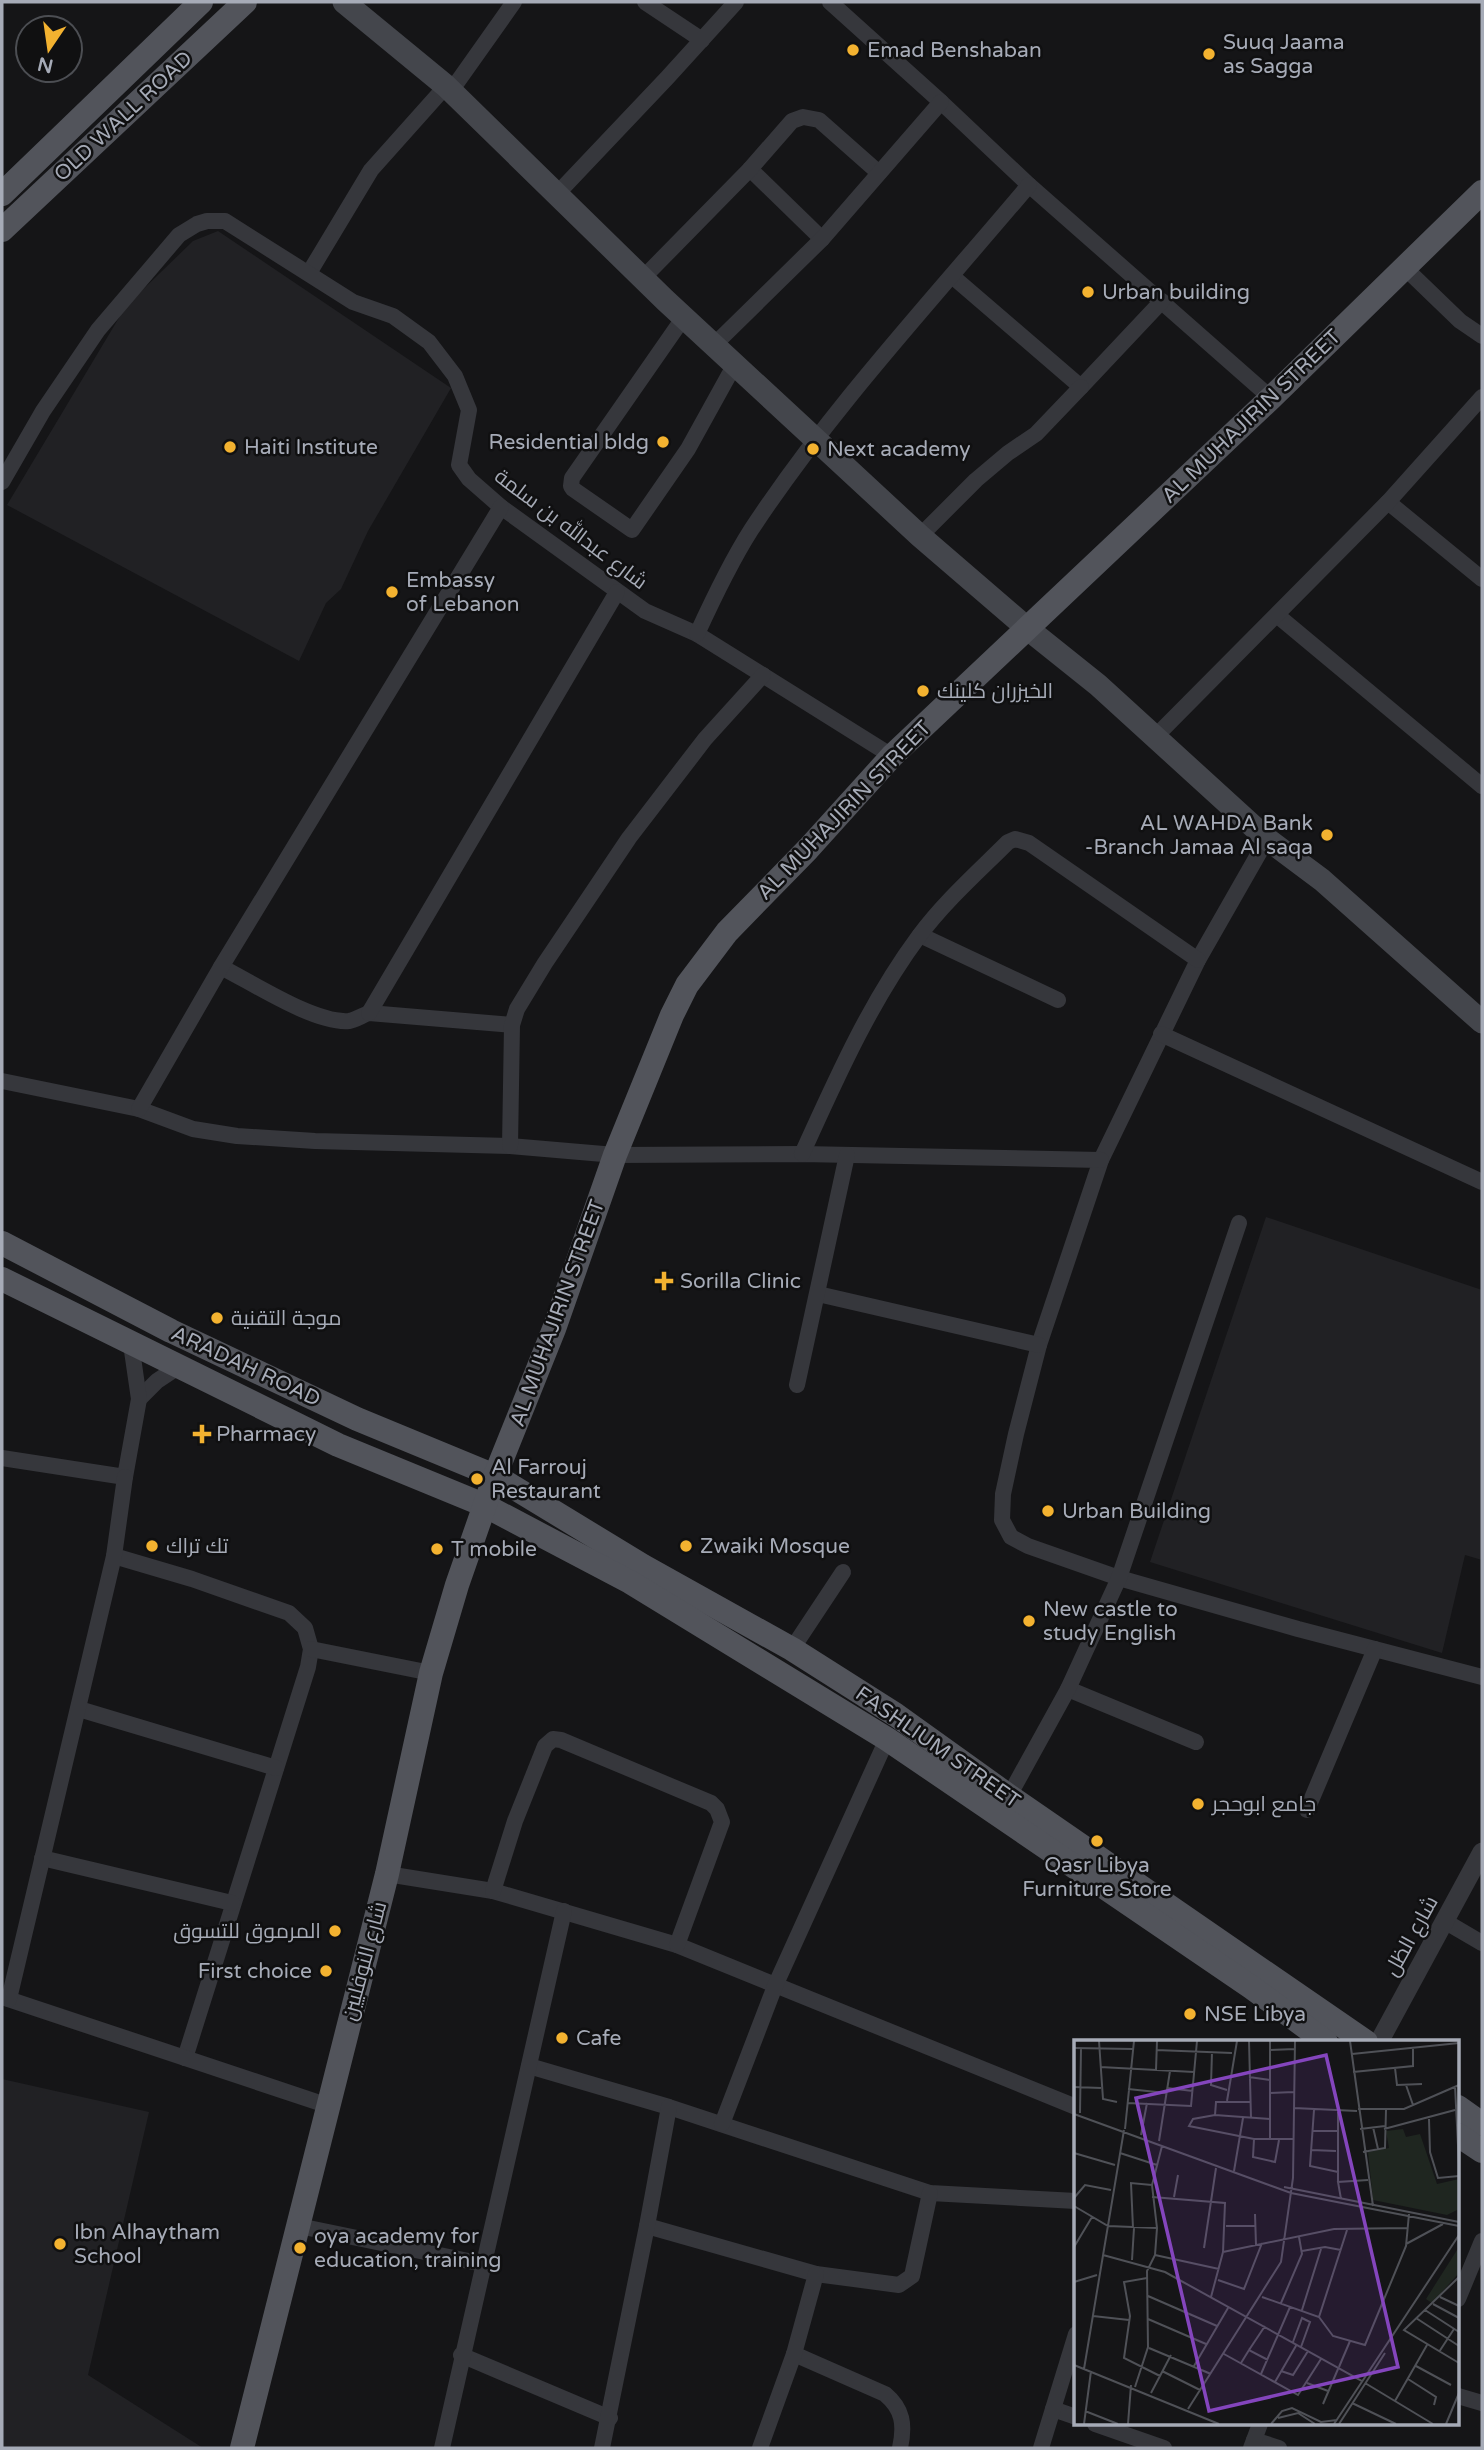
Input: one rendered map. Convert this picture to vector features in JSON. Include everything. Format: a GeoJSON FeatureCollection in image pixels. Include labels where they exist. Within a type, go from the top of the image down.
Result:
{"type":"FeatureCollection","features":[{"type":"Feature","properties":{"kind":"main road","name":"OLD WALL ROAD"},"geometry":{"type":"LineString","coordinates":[[2,194],[201,2]]}},
{"type":"Feature","properties":{"kind":"main road","name":"OLD WALL ROAD"},"geometry":{"type":"LineString","coordinates":[[2,230],[245,2]]}},
{"type":"Feature","properties":{"kind":"main road"},"geometry":{"type":"LineString","coordinates":[[344,2],[448,88],[684,317],[920,536],[1098,685],[1268,839],[1322,880],[1482,1021]]}},
{"type":"Feature","properties":{"kind":"main road"},"geometry":{"type":"LineString","coordinates":[[29,168],[47,188]]}},
{"type":"Feature","properties":{"kind":"main road","name":"AL MUHAJIRIN STREET"},"geometry":{"type":"LineString","coordinates":[[495,1476],[543,1360],[615,1154],[672,1015],[687,985],[727,932],[808,849],[892,756],[1271,398],[1482,192]]}},
{"type":"Feature","properties":{"kind":"main road","name":"ARADAH ROAD"},"geometry":{"type":"LineString","coordinates":[[2,1243],[171,1331],[357,1419],[495,1476]]}},
{"type":"Feature","properties":{"kind":"main road","name":"ARADAH ROAD"},"geometry":{"type":"LineString","coordinates":[[2,1279],[338,1445],[484,1505]]}},
{"type":"Feature","properties":{"kind":"main road","name":"شارع النوفليين"},"geometry":{"type":"LineString","coordinates":[[242,2448],[387,1874],[431,1673],[457,1585],[495,1476]]}},
{"type":"Feature","properties":{"kind":"main road","name":"FASHLIUM STREET"},"geometry":{"type":"LineString","coordinates":[[495,1476],[636,1574],[887,1739],[1251,1987],[1323,2040]]}},
{"type":"Feature","properties":{"kind":"main road","name":"FASHLIUM STREET"},"geometry":{"type":"LineString","coordinates":[[484,1505],[792,1649],[896,1715],[1363,2040]]}},
{"type":"Feature","properties":{"kind":"main road"},"geometry":{"type":"LineString","coordinates":[[1460,2108],[1482,2124]]}},
{"type":"Feature","properties":{"kind":"main road"},"geometry":{"type":"LineString","coordinates":[[1460,2136],[1482,2151]]}},
{"type":"Feature","properties":{"kind":"street"},"geometry":{"type":"LineString","coordinates":[[309,272],[371,170],[448,88],[514,2]]}},
{"type":"Feature","properties":{"kind":"street"},"geometry":{"type":"LineString","coordinates":[[646,2],[702,40]]}},
{"type":"Feature","properties":{"kind":"street"},"geometry":{"type":"LineString","coordinates":[[556,194],[736,2]]}},
{"type":"Feature","properties":{"kind":"street"},"geometry":{"type":"LineString","coordinates":[[830,2],[1029,185],[1271,398]]}},
{"type":"Feature","properties":{"kind":"street"},"geometry":{"type":"LineString","coordinates":[[714,345],[821,239],[941,102]]}},
{"type":"Feature","properties":{"kind":"street"},"geometry":{"type":"LineString","coordinates":[[643,278],[750,169],[792,121],[803,117],[819,120],[878,173]]}},
{"type":"Feature","properties":{"kind":"street"},"geometry":{"type":"LineString","coordinates":[[750,169],[821,239]]}},
{"type":"Feature","properties":{"kind":"street"},"geometry":{"type":"LineString","coordinates":[[697,634],[750,531],[816,437],[1029,185]]}},
{"type":"Feature","properties":{"kind":"street","name":"شارع عبدالله بن سلمة"},"geometry":{"type":"LineString","coordinates":[[2,482],[43,411],[98,330],[179,235],[207,220],[225,221],[353,302],[393,316],[429,342],[456,376],[469,410],[459,465],[462,471],[501,507],[645,611],[697,634],[892,756]]}},
{"type":"Feature","properties":{"kind":"street"},"geometry":{"type":"LineString","coordinates":[[1404,267],[1460,321],[1482,336]]}},
{"type":"Feature","properties":{"kind":"street"},"geometry":{"type":"LineString","coordinates":[[952,276],[1081,387]]}},
{"type":"Feature","properties":{"kind":"street"},"geometry":{"type":"LineString","coordinates":[[920,536],[984,474],[1036,434],[1162,301]]}},
{"type":"Feature","properties":{"kind":"street"},"geometry":{"type":"LineString","coordinates":[[684,317],[572,478],[573,489],[632,530],[688,449],[735,364]]}},
{"type":"Feature","properties":{"kind":"street"},"geometry":{"type":"LineString","coordinates":[[1156,737],[1388,502],[1482,397]]}},
{"type":"Feature","properties":{"kind":"street"},"geometry":{"type":"LineString","coordinates":[[1388,502],[1482,579]]}},
{"type":"Feature","properties":{"kind":"street"},"geometry":{"type":"LineString","coordinates":[[139,1109],[501,507]]}},
{"type":"Feature","properties":{"kind":"street"},"geometry":{"type":"LineString","coordinates":[[369,1013],[617,592]]}},
{"type":"Feature","properties":{"kind":"street"},"geometry":{"type":"LineString","coordinates":[[1278,616],[1482,786]]}},
{"type":"Feature","properties":{"kind":"street"},"geometry":{"type":"LineString","coordinates":[[510,1146],[512,1025],[517,1009],[629,838],[705,739],[763,675]]}},
{"type":"Feature","properties":{"kind":"street"},"geometry":{"type":"LineString","coordinates":[[803,1154],[859,1032],[920,935],[960,889],[1015,839],[1029,843],[1198,960]]}},
{"type":"Feature","properties":{"kind":"street"},"geometry":{"type":"LineString","coordinates":[[1268,839],[1198,960],[1101,1160],[1039,1345],[1003,1494],[1003,1526],[1012,1537],[1028,1546],[1119,1578],[1482,1677]]}},
{"type":"Feature","properties":{"kind":"street"},"geometry":{"type":"LineString","coordinates":[[920,935],[1058,1000]]}},
{"type":"Feature","properties":{"kind":"street"},"geometry":{"type":"LineString","coordinates":[[222,967],[315,1015],[349,1021],[369,1013],[512,1025]]}},
{"type":"Feature","properties":{"kind":"street"},"geometry":{"type":"LineString","coordinates":[[1161,1034],[1482,1182]]}},
{"type":"Feature","properties":{"kind":"street"},"geometry":{"type":"LineString","coordinates":[[2,1081],[139,1109],[193,1129],[237,1136],[315,1141],[510,1146],[615,1154],[803,1154],[1101,1160]]}},
{"type":"Feature","properties":{"kind":"street"},"geometry":{"type":"LineString","coordinates":[[797,1385],[847,1155]]}},
{"type":"Feature","properties":{"kind":"street"},"geometry":{"type":"LineString","coordinates":[[1009,1796],[1068,1689],[1119,1578],[1239,1223]]}},
{"type":"Feature","properties":{"kind":"street"},"geometry":{"type":"LineString","coordinates":[[818,1294],[1039,1345]]}},
{"type":"Feature","properties":{"kind":"street"},"geometry":{"type":"LineString","coordinates":[[131,1344],[139,1399],[114,1556],[79,1709],[6,1998],[329,2106]]}},
{"type":"Feature","properties":{"kind":"street"},"geometry":{"type":"LineString","coordinates":[[139,1399],[156,1381],[178,1367]]}},
{"type":"Feature","properties":{"kind":"street"},"geometry":{"type":"LineString","coordinates":[[2,1458],[125,1477]]}},
{"type":"Feature","properties":{"kind":"street"},"geometry":{"type":"LineString","coordinates":[[114,1556],[192,1579],[289,1613],[305,1628],[311,1649],[308,1667],[185,2058]]}},
{"type":"Feature","properties":{"kind":"street"},"geometry":{"type":"LineString","coordinates":[[792,1649],[843,1572]]}},
{"type":"Feature","properties":{"kind":"street"},"geometry":{"type":"LineString","coordinates":[[311,1649],[431,1673]]}},
{"type":"Feature","properties":{"kind":"street"},"geometry":{"type":"LineString","coordinates":[[1307,1810],[1375,1649]]}},
{"type":"Feature","properties":{"kind":"street"},"geometry":{"type":"LineString","coordinates":[[1068,1689],[1196,1742]]}},
{"type":"Feature","properties":{"kind":"street"},"geometry":{"type":"LineString","coordinates":[[79,1709],[276,1768]]}},
{"type":"Feature","properties":{"kind":"street"},"geometry":{"type":"LineString","coordinates":[[493,1891],[515,1821],[545,1746],[553,1739],[561,1740],[711,1803],[720,1815],[722,1822],[677,1945]]}},
{"type":"Feature","properties":{"kind":"street"},"geometry":{"type":"LineString","coordinates":[[722,2124],[775,1986],[887,1739]]}},
{"type":"Feature","properties":{"kind":"street","name":"شارع الظل"},"geometry":{"type":"LineString","coordinates":[[1380,2040],[1482,1852]]}},
{"type":"Feature","properties":{"kind":"street"},"geometry":{"type":"LineString","coordinates":[[42,1858],[232,1903]]}},
{"type":"Feature","properties":{"kind":"street"},"geometry":{"type":"LineString","coordinates":[[387,1874],[493,1891],[677,1945],[1074,2106]]}},
{"type":"Feature","properties":{"kind":"street"},"geometry":{"type":"LineString","coordinates":[[442,2448],[564,1911]]}},
{"type":"Feature","properties":{"kind":"street"},"geometry":{"type":"LineString","coordinates":[[1446,1922],[1482,1943]]}},
{"type":"Feature","properties":{"kind":"street"},"geometry":{"type":"LineString","coordinates":[[528,2066],[722,2124],[930,2193],[1074,2201]]}},
{"type":"Feature","properties":{"kind":"street"},"geometry":{"type":"LineString","coordinates":[[602,2448],[610,2418],[668,2107]]}},
{"type":"Feature","properties":{"kind":"street"},"geometry":{"type":"LineString","coordinates":[[647,2226],[816,2274],[899,2285],[908,2280],[914,2267],[930,2193]]}},
{"type":"Feature","properties":{"kind":"street"},"geometry":{"type":"LineString","coordinates":[[299,2226],[482,2263]]}},
{"type":"Feature","properties":{"kind":"street"},"geometry":{"type":"LineString","coordinates":[[1460,2294],[1482,2241]]}},
{"type":"Feature","properties":{"kind":"street"},"geometry":{"type":"LineString","coordinates":[[760,2448],[794,2354],[816,2274]]}},
{"type":"Feature","properties":{"kind":"street"},"geometry":{"type":"LineString","coordinates":[[1041,2448],[1074,2341]]}},
{"type":"Feature","properties":{"kind":"street"},"geometry":{"type":"LineString","coordinates":[[794,2354],[885,2393],[900,2409],[903,2423],[900,2448]]}},
{"type":"Feature","properties":{"kind":"street"},"geometry":{"type":"LineString","coordinates":[[461,2355],[610,2418]]}},
{"type":"Feature","properties":{"kind":"street"},"geometry":{"type":"LineString","coordinates":[[1460,2397],[1482,2403]]}},
{"type":"Feature","properties":{"kind":"street"},"geometry":{"type":"LineString","coordinates":[[1053,2409],[1074,2416]]}},
{"type":"Feature","properties":{"kind":"street"},"geometry":{"type":"LineString","coordinates":[[1101,2426],[1164,2448]]}},
{"type":"Feature","properties":{"kind":"street"},"geometry":{"type":"LineString","coordinates":[[1259,2426],[1253,2444],[1279,2448]]}},
{"type":"Feature","properties":{"kind":"shaded area","name":"Haiti Institute"},"geometry":{"type":"Polygon","coordinates":[[[218,231],[451,388],[368,531],[341,589],[326,603],[299,661],[7,505],[126,306],[193,241],[218,231]]]}},
{"type":"Feature","properties":{"kind":"shaded area"},"geometry":{"type":"Polygon","coordinates":[[[1266,1217],[1482,1290],[1482,1560],[1465,1555],[1442,1653],[1150,1562],[1266,1217]]]}},
{"type":"Feature","properties":{"kind":"shaded area","name":"Ibn Alhaytham School"},"geometry":{"type":"Polygon","coordinates":[[[2,2079],[149,2112],[88,2375],[203,2448],[2,2448],[2,2079]]]}},
{"type":"Feature","properties":{"kind":"place","name":"Emad Benshaban"},"geometry":{"type":"Point","coordinates":[853,50]}},
{"type":"Feature","properties":{"kind":"place","name":"Suuq Jaama as Sagga"},"geometry":{"type":"Point","coordinates":[1209,54]}},
{"type":"Feature","properties":{"kind":"place","name":"Urban building"},"geometry":{"type":"Point","coordinates":[1088,292]}},
{"type":"Feature","properties":{"kind":"place","name":"Residential bldg"},"geometry":{"type":"Point","coordinates":[663,442]}},
{"type":"Feature","properties":{"kind":"place","name":"Haiti Institute"},"geometry":{"type":"Point","coordinates":[230,447]}},
{"type":"Feature","properties":{"kind":"place","name":"Next academy"},"geometry":{"type":"Point","coordinates":[813,449]}},
{"type":"Feature","properties":{"kind":"place","name":"Embassy of Lebanon"},"geometry":{"type":"Point","coordinates":[392,592]}},
{"type":"Feature","properties":{"kind":"place","name":"الخيزران كلينك"},"geometry":{"type":"Point","coordinates":[923,691]}},
{"type":"Feature","properties":{"kind":"place","name":"AL WAHDA Bank -Branch Jamaa Al saqa"},"geometry":{"type":"Point","coordinates":[1327,835]}},
{"type":"Feature","properties":{"kind":"place","name":"Sorilla Clinic"},"geometry":{"type":"Point","coordinates":[664,1281]}},
{"type":"Feature","properties":{"kind":"place","name":"موجة التقنية"},"geometry":{"type":"Point","coordinates":[217,1318]}},
{"type":"Feature","properties":{"kind":"place","name":"Pharmacy"},"geometry":{"type":"Point","coordinates":[202,1434]}},
{"type":"Feature","properties":{"kind":"place","name":"Al Farrouj Restaurant"},"geometry":{"type":"Point","coordinates":[477,1479]}},
{"type":"Feature","properties":{"kind":"place","name":"Urban Building"},"geometry":{"type":"Point","coordinates":[1048,1511]}},
{"type":"Feature","properties":{"kind":"place","name":"تك تراك"},"geometry":{"type":"Point","coordinates":[152,1546]}},
{"type":"Feature","properties":{"kind":"place","name":"Zwaiki Mosque"},"geometry":{"type":"Point","coordinates":[686,1546]}},
{"type":"Feature","properties":{"kind":"place","name":"T mobile"},"geometry":{"type":"Point","coordinates":[437,1549]}},
{"type":"Feature","properties":{"kind":"place","name":"New castle to study English"},"geometry":{"type":"Point","coordinates":[1029,1621]}},
{"type":"Feature","properties":{"kind":"place","name":"جامع ابوحجر"},"geometry":{"type":"Point","coordinates":[1198,1804]}},
{"type":"Feature","properties":{"kind":"place","name":"Qasr Libya Furniture Store"},"geometry":{"type":"Point","coordinates":[1097,1841]}},
{"type":"Feature","properties":{"kind":"place","name":"المرموق للتسوق"},"geometry":{"type":"Point","coordinates":[335,1931]}},
{"type":"Feature","properties":{"kind":"place","name":"First choice"},"geometry":{"type":"Point","coordinates":[326,1971]}},
{"type":"Feature","properties":{"kind":"place","name":"NSE Libya"},"geometry":{"type":"Point","coordinates":[1190,2014]}},
{"type":"Feature","properties":{"kind":"place","name":"Cafe"},"geometry":{"type":"Point","coordinates":[562,2038]}},
{"type":"Feature","properties":{"kind":"place","name":"Ibn Alhaytham School"},"geometry":{"type":"Point","coordinates":[60,2244]}},
{"type":"Feature","properties":{"kind":"place","name":"oya academy for education, training"},"geometry":{"type":"Point","coordinates":[300,2248]}}]}
